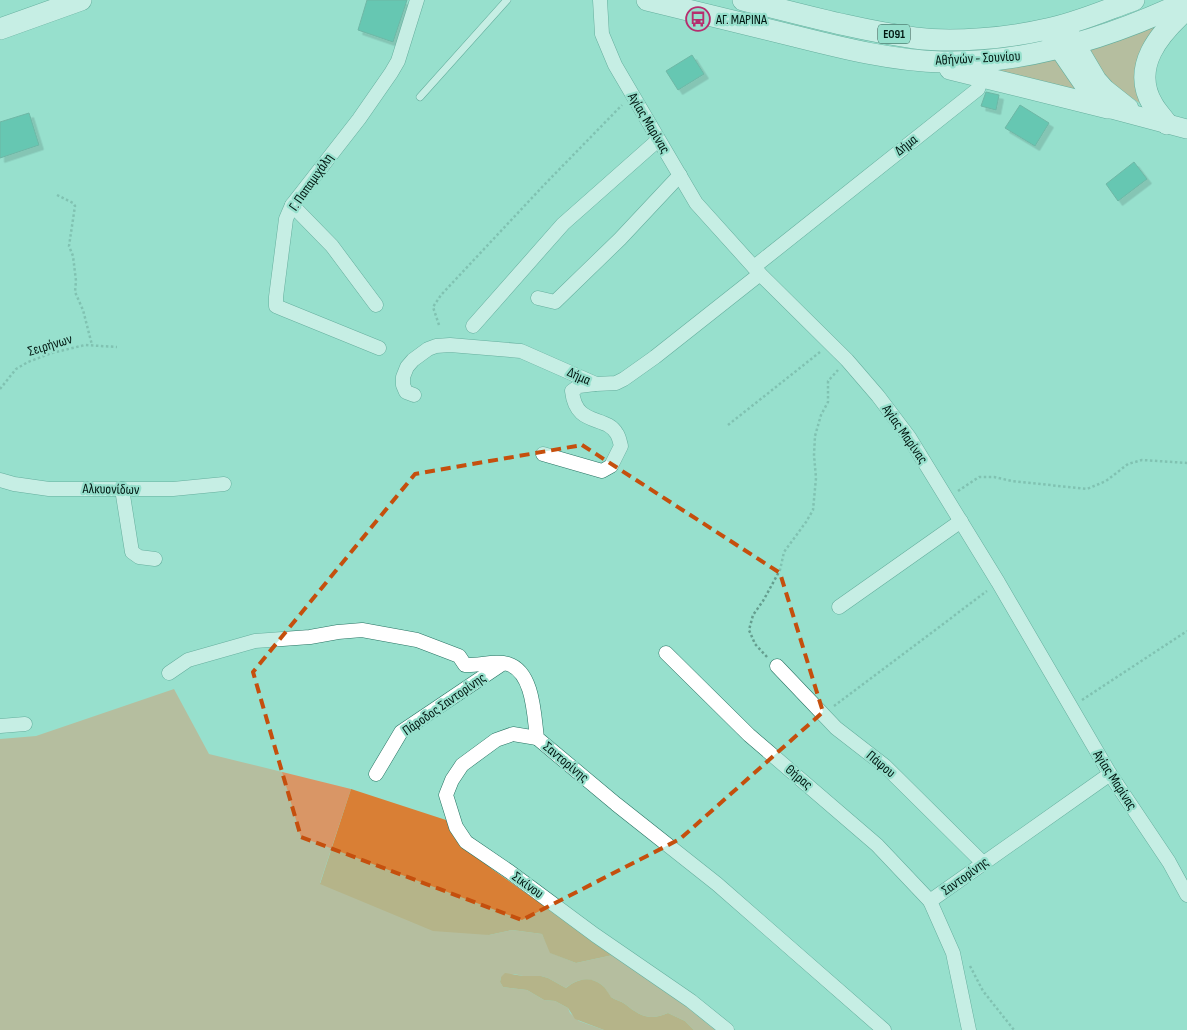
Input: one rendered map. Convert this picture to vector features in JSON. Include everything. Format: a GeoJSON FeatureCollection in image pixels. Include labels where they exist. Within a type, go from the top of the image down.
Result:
{"type":"FeatureCollection","features":[{"type":"Feature","properties":{"kind":"main road"},"geometry":{"type":"LineString","coordinates":[[0,29],[81,0]]}},
{"type":"Feature","properties":{"kind":"main road","name":"Αθήνών - Σουνίου"},"geometry":{"type":"LineString","coordinates":[[647,0],[848,49],[914,60],[943,62],[1028,56],[1067,47],[1157,15],[1187,1]]}},
{"type":"Feature","properties":{"kind":"main road","name":"Αθήνών - Σουνίου"},"geometry":{"type":"LineString","coordinates":[[743,0],[854,27],[915,38],[945,40],[990,37],[1056,27],[1134,0]]}},
{"type":"Feature","properties":{"kind":"main road"},"geometry":{"type":"LineString","coordinates":[[1177,126],[1152,104],[1145,74],[1148,59],[1158,38],[1187,9]]}},
{"type":"Feature","properties":{"kind":"main road"},"geometry":{"type":"LineString","coordinates":[[1056,27],[1088,91],[1108,108]]}},
{"type":"Feature","properties":{"kind":"main road"},"geometry":{"type":"LineString","coordinates":[[1067,47],[1105,89],[1140,116]]}},
{"type":"Feature","properties":{"kind":"main road"},"geometry":{"type":"LineString","coordinates":[[914,60],[1177,126]]}},
{"type":"Feature","properties":{"kind":"street","name":"Γ. Παπαμιχάλη"},"geometry":{"type":"LineString","coordinates":[[379,348],[276,306],[276,297],[286,219],[292,205],[359,119],[391,73],[398,61],[417,0]]}},
{"type":"Feature","properties":{"kind":"street","name":"Αγίας Μαρίνας"},"geometry":{"type":"LineString","coordinates":[[600,0],[602,34],[615,65],[696,203],[757,270],[847,360],[878,396],[909,437],[948,498],[1110,774],[1169,862],[1187,893]]}},
{"type":"Feature","properties":{"kind":"street","name":"Δήμα"},"geometry":{"type":"LineString","coordinates":[[414,395],[406,392],[403,385],[403,377],[407,367],[417,356],[428,349],[436,346],[450,345],[521,351],[596,384],[607,384],[624,380],[702,322],[744,285],[757,270],[978,89],[982,76]]}},
{"type":"Feature","properties":{"kind":"street"},"geometry":{"type":"LineString","coordinates":[[473,326],[563,224],[658,140]]}},
{"type":"Feature","properties":{"kind":"street"},"geometry":{"type":"LineString","coordinates":[[538,298],[555,302],[620,239],[680,176]]}},
{"type":"Feature","properties":{"kind":"street"},"geometry":{"type":"LineString","coordinates":[[292,205],[332,246],[376,305]]}},
{"type":"Feature","properties":{"kind":"street"},"geometry":{"type":"LineString","coordinates":[[543,454],[602,471],[611,466],[621,446],[617,434],[610,427],[580,413],[573,402],[572,391],[579,386],[596,384]]}},
{"type":"Feature","properties":{"kind":"street","name":"Αλκυονίδων"},"geometry":{"type":"LineString","coordinates":[[0,480],[49,489],[173,489],[224,484]]}},
{"type":"Feature","properties":{"kind":"street"},"geometry":{"type":"LineString","coordinates":[[122,489],[132,552],[139,557],[155,559]]}},
{"type":"Feature","properties":{"kind":"street"},"geometry":{"type":"LineString","coordinates":[[839,606],[961,521]]}},
{"type":"Feature","properties":{"kind":"street"},"geometry":{"type":"LineString","coordinates":[[168,673],[188,660],[255,641],[310,637],[362,630],[417,640],[460,656],[465,664],[502,664]]}},
{"type":"Feature","properties":{"kind":"street","name":"Θήρας"},"geometry":{"type":"LineString","coordinates":[[666,654],[749,735],[877,845],[930,901]]}},
{"type":"Feature","properties":{"kind":"street","name":"Σαντορίνης"},"geometry":{"type":"LineString","coordinates":[[502,664],[509,664],[517,669],[531,693],[537,738],[717,884],[884,1030]]}},
{"type":"Feature","properties":{"kind":"street","name":"Πάροδος Σαντορίνης"},"geometry":{"type":"LineString","coordinates":[[376,774],[401,732],[502,664]]}},
{"type":"Feature","properties":{"kind":"street","name":"Πάφου"},"geometry":{"type":"LineString","coordinates":[[778,666],[836,728],[885,766],[983,863]]}},
{"type":"Feature","properties":{"kind":"street"},"geometry":{"type":"LineString","coordinates":[[0,726],[25,724]]}},
{"type":"Feature","properties":{"kind":"street","name":"Σικίνου"},"geometry":{"type":"LineString","coordinates":[[537,738],[513,734],[496,740],[462,765],[452,780],[446,795],[456,827],[466,842],[595,935],[691,1001],[727,1030]]}},
{"type":"Feature","properties":{"kind":"street","name":"Σαντορίνης"},"geometry":{"type":"LineString","coordinates":[[969,1030],[953,953],[930,901],[1110,774]]}},
{"type":"Feature","properties":{"kind":"lane"},"geometry":{"type":"LineString","coordinates":[[420,97],[507,0]]}},
{"type":"Feature","properties":{"kind":"path"},"geometry":{"type":"LineString","coordinates":[[438,325],[433,307],[441,295],[624,103],[631,93]]}},
{"type":"Feature","properties":{"kind":"path"},"geometry":{"type":"LineString","coordinates":[[57,195],[75,206],[69,246],[73,256],[76,281],[75,292],[83,310],[92,345]]}},
{"type":"Feature","properties":{"kind":"path"},"geometry":{"type":"LineString","coordinates":[[728,425],[831,343]]}},
{"type":"Feature","properties":{"kind":"path","name":"Σειρήνων"},"geometry":{"type":"LineString","coordinates":[[0,389],[16,369],[28,362],[52,353],[92,345],[117,347]]}},
{"type":"Feature","properties":{"kind":"path"},"geometry":{"type":"LineString","coordinates":[[778,666],[764,655],[755,644],[749,630],[753,615],[780,570],[784,552],[813,510],[816,487],[815,436],[821,416],[828,402],[828,381],[847,360]]}},
{"type":"Feature","properties":{"kind":"path"},"geometry":{"type":"LineString","coordinates":[[948,498],[979,477],[994,477],[1012,482],[1087,489],[1106,482],[1128,464],[1142,460],[1187,463]]}},
{"type":"Feature","properties":{"kind":"path"},"geometry":{"type":"LineString","coordinates":[[825,715],[840,700],[919,644],[998,582]]}},
{"type":"Feature","properties":{"kind":"path"},"geometry":{"type":"LineString","coordinates":[[1070,707],[1187,631]]}},
{"type":"Feature","properties":{"kind":"highlighted area"},"geometry":{"type":"Polygon","coordinates":[[[582,445],[780,573],[823,712],[680,839],[522,920],[301,837],[253,672],[415,474],[582,445]]]}},
{"type":"Feature","properties":{"kind":"shaded area"},"geometry":{"type":"Polygon","coordinates":[[[1172,15],[1152,35],[1147,108],[1120,90],[1103,75],[1083,50],[1172,15]]]}},
{"type":"Feature","properties":{"kind":"shaded area"},"geometry":{"type":"Polygon","coordinates":[[[1058,56],[1087,98],[979,66],[1058,56]]]}},
{"type":"Feature","properties":{"kind":"shaded area"},"geometry":{"type":"Polygon","coordinates":[[[174,689],[209,754],[351,789],[320,883],[489,935],[512,930],[542,934],[551,953],[576,963],[613,955],[681,1002],[715,1030],[694,1030],[685,1021],[668,1013],[650,1017],[635,1012],[611,997],[603,986],[593,980],[574,982],[566,988],[541,976],[514,974],[501,977],[500,982],[503,987],[527,990],[544,1000],[555,1001],[568,1008],[570,1013],[579,1021],[604,1030],[0,1030],[0,739],[36,736],[174,689]]]}},
{"type":"Feature","properties":{"kind":"shaded area"},"geometry":{"type":"Polygon","coordinates":[[[351,789],[446,820],[462,844],[492,869],[613,955],[576,963],[550,953],[542,934],[512,930],[489,935],[433,931],[320,884],[351,789]]]}},
{"type":"Feature","properties":{"kind":"shaded area"},"geometry":{"type":"Polygon","coordinates":[[[505,973],[541,976],[566,988],[579,980],[593,980],[603,986],[611,997],[635,1012],[650,1017],[668,1013],[685,1021],[694,1030],[604,1030],[575,1019],[568,1008],[555,1001],[544,1000],[527,990],[503,987],[500,982],[501,977],[505,973]]]}},
{"type":"Feature","properties":{"kind":"building"},"geometry":{"type":"Polygon","coordinates":[[[367,0],[407,0],[393,42],[358,30],[367,0]]]}},
{"type":"Feature","properties":{"kind":"building"},"geometry":{"type":"Polygon","coordinates":[[[692,55],[704,74],[678,90],[666,71],[692,55]]]}},
{"type":"Feature","properties":{"kind":"building"},"geometry":{"type":"Polygon","coordinates":[[[986,92],[999,95],[996,110],[981,106],[986,92]]]}},
{"type":"Feature","properties":{"kind":"building"},"geometry":{"type":"Polygon","coordinates":[[[1020,105],[1049,123],[1035,146],[1005,128],[1020,105]]]}},
{"type":"Feature","properties":{"kind":"building"},"geometry":{"type":"Polygon","coordinates":[[[29,113],[39,145],[0,158],[0,122],[29,113]]]}},
{"type":"Feature","properties":{"kind":"building"},"geometry":{"type":"Polygon","coordinates":[[[1134,162],[1147,179],[1118,201],[1106,184],[1134,162]]]}},
{"type":"Feature","properties":{"kind":"place","name":"ΑΓ. ΜΑΡΙΝΑ"},"geometry":{"type":"Point","coordinates":[698,19]}}]}
